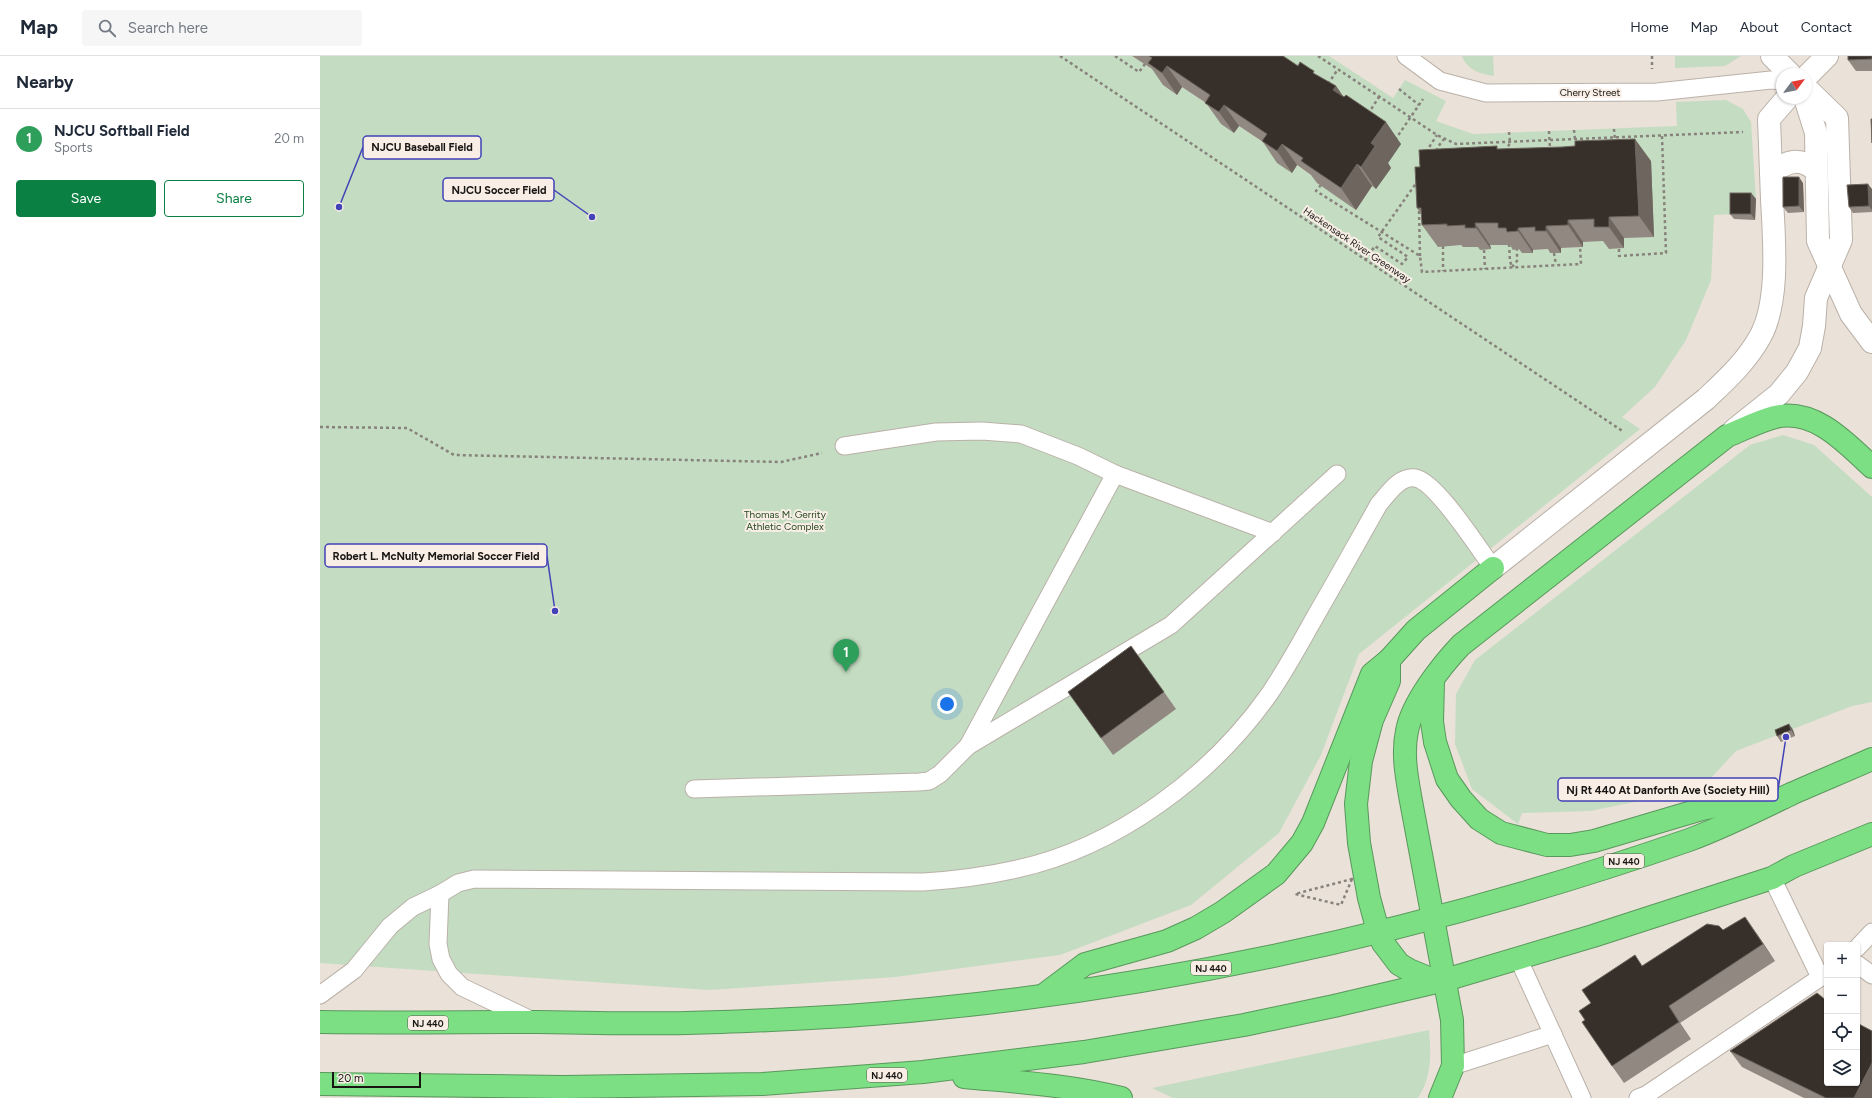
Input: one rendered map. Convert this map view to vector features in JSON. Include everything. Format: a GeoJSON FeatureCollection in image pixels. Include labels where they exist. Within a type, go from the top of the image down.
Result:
{"type":"FeatureCollection","features":[{"type":"Feature","properties":{"kind":"highway"},"geometry":{"type":"LineString","coordinates":[[1440,1098],[1453,1066],[1452,1020],[1406,771],[1405,743],[1407,730],[1412,716],[1441,666],[1461,645],[1727,436],[1776,417],[1792,416],[1808,418],[1827,428],[1872,466]]}},
{"type":"Feature","properties":{"kind":"highway"},"geometry":{"type":"LineString","coordinates":[[1043,995],[1085,964],[1167,941],[1196,928],[1256,889],[1276,874],[1302,843],[1313,823],[1372,674],[1389,660],[1398,648],[1416,630],[1493,568]]}},
{"type":"Feature","properties":{"kind":"highway"},"geometry":{"type":"LineString","coordinates":[[1389,660],[1389,681],[1372,720],[1361,761],[1356,804],[1359,843],[1365,877],[1378,931],[1383,943],[1398,964],[1426,977],[1445,980]]}},
{"type":"Feature","properties":{"kind":"highway"},"geometry":{"type":"LineString","coordinates":[[1433,680],[1432,722],[1435,742],[1447,779],[1461,799],[1479,820],[1490,828],[1512,837],[1547,845],[1570,845],[1594,841],[1702,809],[1807,787]]}},
{"type":"Feature","properties":{"kind":"highway","name":"NJ 440"},"geometry":{"type":"LineString","coordinates":[[320,1022],[468,1024],[536,1022],[684,1023],[795,1019],[947,1007],[1121,985],[1181,974],[1378,931],[1433,917],[1590,872],[1695,838],[1807,787],[1872,760]]}},
{"type":"Feature","properties":{"kind":"highway","name":"NJ 440"},"geometry":{"type":"LineString","coordinates":[[320,1084],[563,1093],[762,1084],[923,1072],[1053,1057],[1189,1035],[1334,1006],[1445,980],[1593,936],[1772,878],[1794,866],[1872,834]]}},
{"type":"Feature","properties":{"kind":"highway"},"geometry":{"type":"LineString","coordinates":[[923,1072],[1071,1088],[1121,1098]]}},
{"type":"Feature","properties":{"kind":"street"},"geometry":{"type":"LineString","coordinates":[[1772,56],[1784,68]]}},
{"type":"Feature","properties":{"kind":"street"},"geometry":{"type":"LineString","coordinates":[[1812,72],[1827,56]]}},
{"type":"Feature","properties":{"kind":"street"},"geometry":{"type":"LineString","coordinates":[[1727,436],[1779,394],[1804,361],[1810,348],[1814,326],[1816,298],[1841,240],[1837,118],[1812,94]]}},
{"type":"Feature","properties":{"kind":"street"},"geometry":{"type":"LineString","coordinates":[[1493,568],[1706,399],[1737,370],[1761,336],[1769,317],[1773,292],[1774,243],[1769,119],[1782,104]]}},
{"type":"Feature","properties":{"kind":"street"},"geometry":{"type":"LineString","coordinates":[[1807,104],[1816,133],[1818,241],[1851,314],[1872,342]]}},
{"type":"Feature","properties":{"kind":"street"},"geometry":{"type":"LineString","coordinates":[[1770,172],[1794,161],[1808,164],[1816,170]]}},
{"type":"Feature","properties":{"kind":"lane","name":"Cherry Street"},"geometry":{"type":"LineString","coordinates":[[1416,59],[1436,79],[1486,93],[1656,92],[1776,80]]}},
{"type":"Feature","properties":{"kind":"lane"},"geometry":{"type":"LineString","coordinates":[[844,446],[936,432],[982,431],[1021,434],[1078,456],[1114,474],[1273,533]]}},
{"type":"Feature","properties":{"kind":"lane"},"geometry":{"type":"LineString","coordinates":[[968,746],[1114,474]]}},
{"type":"Feature","properties":{"kind":"lane"},"geometry":{"type":"LineString","coordinates":[[694,789],[919,782],[929,780],[940,774],[968,746],[1172,625],[1337,474]]}},
{"type":"Feature","properties":{"kind":"lane"},"geometry":{"type":"LineString","coordinates":[[320,995],[354,970],[390,926],[413,906],[440,894],[458,883],[474,879],[923,882],[971,878],[1018,869],[1088,845],[1147,813],[1190,780],[1216,757],[1243,728],[1270,693],[1294,654],[1379,504],[1396,484],[1415,478],[1427,483],[1439,495],[1493,568]]}},
{"type":"Feature","properties":{"kind":"lane"},"geometry":{"type":"LineString","coordinates":[[1638,1098],[1646,1095],[1824,975],[1772,878]]}},
{"type":"Feature","properties":{"kind":"lane"},"geometry":{"type":"LineString","coordinates":[[440,894],[438,944],[441,959],[450,974],[462,987],[536,1022]]}},
{"type":"Feature","properties":{"kind":"lane"},"geometry":{"type":"LineString","coordinates":[[1860,945],[1872,932]]}},
{"type":"Feature","properties":{"kind":"lane"},"geometry":{"type":"LineString","coordinates":[[1518,958],[1582,1098]]}},
{"type":"Feature","properties":{"kind":"lane"},"geometry":{"type":"LineString","coordinates":[[1860,966],[1872,975]]}},
{"type":"Feature","properties":{"kind":"lane"},"geometry":{"type":"LineString","coordinates":[[1453,1066],[1553,1034]]}},
{"type":"Feature","properties":{"kind":"path","name":"Hackensack River Greenway"},"geometry":{"type":"LineString","coordinates":[[1060,56],[1620,429],[1645,448]]}},
{"type":"Feature","properties":{"kind":"path"},"geometry":{"type":"LineString","coordinates":[[1115,56],[1139,72],[1145,64]]}},
{"type":"Feature","properties":{"kind":"path"},"geometry":{"type":"LineString","coordinates":[[1318,56],[1437,135],[1456,144],[1744,132]]}},
{"type":"Feature","properties":{"kind":"path"},"geometry":{"type":"LineString","coordinates":[[1324,90],[1338,69]]}},
{"type":"Feature","properties":{"kind":"path"},"geometry":{"type":"LineString","coordinates":[[1395,140],[1436,79]]}},
{"type":"Feature","properties":{"kind":"path"},"geometry":{"type":"LineString","coordinates":[[1399,89],[1419,105]]}},
{"type":"Feature","properties":{"kind":"path"},"geometry":{"type":"LineString","coordinates":[[1364,119],[1379,97]]}},
{"type":"Feature","properties":{"kind":"path"},"geometry":{"type":"LineString","coordinates":[[1614,129],[1615,144]]}},
{"type":"Feature","properties":{"kind":"path"},"geometry":{"type":"LineString","coordinates":[[1574,130],[1576,147]]}},
{"type":"Feature","properties":{"kind":"path"},"geometry":{"type":"LineString","coordinates":[[1549,131],[1551,155]]}},
{"type":"Feature","properties":{"kind":"path"},"geometry":{"type":"LineString","coordinates":[[1509,132],[1511,150]]}},
{"type":"Feature","properties":{"kind":"path"},"geometry":{"type":"LineString","coordinates":[[1419,173],[1420,162],[1437,135]]}},
{"type":"Feature","properties":{"kind":"path"},"geometry":{"type":"LineString","coordinates":[[1619,249],[1620,256],[1666,253],[1662,136]]}},
{"type":"Feature","properties":{"kind":"path"},"geometry":{"type":"LineString","coordinates":[[1438,156],[1437,148],[1444,139]]}},
{"type":"Feature","properties":{"kind":"path"},"geometry":{"type":"LineString","coordinates":[[1505,156],[1510,142]]}},
{"type":"Feature","properties":{"kind":"path"},"geometry":{"type":"LineString","coordinates":[[1479,143],[1480,150]]}},
{"type":"Feature","properties":{"kind":"path"},"geometry":{"type":"LineString","coordinates":[[1365,260],[1375,246],[1402,264],[1408,257],[1378,237],[1419,178],[1419,186]]}},
{"type":"Feature","properties":{"kind":"path"},"geometry":{"type":"LineString","coordinates":[[1320,185],[1316,191],[1420,256]]}},
{"type":"Feature","properties":{"kind":"path"},"geometry":{"type":"LineString","coordinates":[[1420,209],[1420,256],[1422,272],[1581,264],[1580,247]]}},
{"type":"Feature","properties":{"kind":"path"},"geometry":{"type":"LineString","coordinates":[[1509,244],[1510,261],[1512,267]]}},
{"type":"Feature","properties":{"kind":"path"},"geometry":{"type":"LineString","coordinates":[[1443,246],[1443,271]]}},
{"type":"Feature","properties":{"kind":"path"},"geometry":{"type":"LineString","coordinates":[[1512,267],[1517,260],[1517,249]]}},
{"type":"Feature","properties":{"kind":"path"},"geometry":{"type":"LineString","coordinates":[[1484,250],[1485,269]]}},
{"type":"Feature","properties":{"kind":"path"},"geometry":{"type":"LineString","coordinates":[[1554,253],[1556,265]]}},
{"type":"Feature","properties":{"kind":"path"},"geometry":{"type":"LineString","coordinates":[[320,427],[407,428],[454,455],[781,462],[827,452],[844,446]]}},
{"type":"Feature","properties":{"kind":"path"},"geometry":{"type":"LineString","coordinates":[[1352,880],[1341,905],[1295,894],[1345,881],[1352,880]]}},
{"type":"Feature","properties":{"kind":"green space","name":"Thomas M. Gerrity Athletic Complex"},"geometry":{"type":"Polygon","coordinates":[[[320,56],[1132,56],[1167,79],[1163,85],[1177,95],[1182,87],[1226,117],[1234,133],[1239,126],[1318,180],[1356,210],[1372,186],[1376,188],[1272,56],[1329,56],[1393,98],[1405,80],[1446,101],[1436,121],[1473,134],[1677,126],[1676,102],[1726,100],[1743,109],[1751,122],[1756,199],[1734,214],[1714,215],[1711,280],[1686,340],[1655,387],[1622,417],[1640,429],[1359,654],[1321,755],[1279,833],[1191,905],[1060,955],[895,977],[709,990],[320,963],[320,56]],[[1624,238],[1462,245],[1513,244],[1533,253],[1533,250],[1550,249],[1561,253],[1561,248],[1583,247],[1583,242],[1609,240],[1624,248],[1624,238]]]}},
{"type":"Feature","properties":{"kind":"green space"},"geometry":{"type":"Polygon","coordinates":[[[1462,56],[1493,56],[1494,76],[1484,74],[1471,68],[1464,61],[1462,56]]]}},
{"type":"Feature","properties":{"kind":"green space"},"geometry":{"type":"Polygon","coordinates":[[[1675,56],[1741,56],[1725,66],[1675,68],[1675,56]]]}},
{"type":"Feature","properties":{"kind":"green space"},"geometry":{"type":"Polygon","coordinates":[[[1783,435],[1814,445],[1872,497],[1872,702],[1852,706],[1736,751],[1709,780],[1654,798],[1590,811],[1522,813],[1518,824],[1472,789],[1455,744],[1456,694],[1475,660],[1750,445],[1783,435]]]}},
{"type":"Feature","properties":{"kind":"green space"},"geometry":{"type":"Polygon","coordinates":[[[1429,1030],[1430,1065],[1423,1090],[1418,1098],[1173,1098],[1152,1088],[1429,1030]]]}},
{"type":"Feature","properties":{"kind":"building"},"geometry":{"type":"Polygon","coordinates":[[[1149,56],[1283,56],[1298,66],[1300,62],[1314,71],[1313,73],[1336,86],[1333,90],[1344,97],[1346,95],[1386,122],[1371,143],[1375,146],[1361,167],[1357,164],[1341,188],[1301,161],[1303,158],[1282,144],[1277,151],[1262,141],[1267,134],[1224,105],[1219,112],[1205,103],[1210,95],[1167,66],[1162,73],[1148,63],[1152,58],[1149,56]]]}},
{"type":"Feature","properties":{"kind":"building"},"geometry":{"type":"Polygon","coordinates":[[[1848,56],[1872,56],[1872,59],[1848,60],[1848,56]]]}},
{"type":"Feature","properties":{"kind":"building"},"geometry":{"type":"Polygon","coordinates":[[[1871,119],[1872,119],[1872,143],[1871,119]]]}},
{"type":"Feature","properties":{"kind":"building"},"geometry":{"type":"Polygon","coordinates":[[[1635,139],[1639,216],[1609,217],[1609,227],[1594,227],[1594,219],[1568,220],[1568,225],[1546,226],[1546,231],[1535,231],[1535,227],[1518,228],[1518,231],[1507,232],[1506,228],[1498,228],[1498,223],[1475,223],[1476,228],[1465,228],[1465,225],[1447,226],[1447,224],[1422,225],[1421,208],[1417,208],[1415,167],[1420,167],[1419,150],[1497,146],[1497,149],[1562,147],[1575,146],[1575,141],[1635,139]]]}},
{"type":"Feature","properties":{"kind":"building"},"geometry":{"type":"Polygon","coordinates":[[[1783,177],[1799,177],[1799,206],[1783,207],[1783,177]]]}},
{"type":"Feature","properties":{"kind":"building"},"geometry":{"type":"Polygon","coordinates":[[[1868,184],[1869,206],[1849,207],[1847,185],[1868,184]]]}},
{"type":"Feature","properties":{"kind":"building"},"geometry":{"type":"Polygon","coordinates":[[[1730,193],[1751,193],[1751,214],[1730,214],[1730,193]]]}},
{"type":"Feature","properties":{"kind":"building"},"geometry":{"type":"Polygon","coordinates":[[[1131,646],[1164,692],[1101,738],[1068,692],[1131,646]]]}},
{"type":"Feature","properties":{"kind":"building"},"geometry":{"type":"Polygon","coordinates":[[[1789,724],[1791,730],[1777,736],[1775,730],[1789,724]]]}},
{"type":"Feature","properties":{"kind":"building"},"geometry":{"type":"Polygon","coordinates":[[[1745,917],[1763,944],[1669,1006],[1679,1022],[1612,1066],[1582,1022],[1585,1020],[1579,1011],[1591,1003],[1582,990],[1635,955],[1642,966],[1707,924],[1719,926],[1723,930],[1745,917]]]}},
{"type":"Feature","properties":{"kind":"building"},"geometry":{"type":"Polygon","coordinates":[[[1817,993],[1824,999],[1824,1086],[1860,1086],[1860,1025],[1872,1031],[1872,1063],[1854,1098],[1826,1098],[1730,1051],[1817,993]]]}},
{"type":"Feature","properties":{"kind":"place","name":"NJCU Baseball Field"},"geometry":{"type":"Point","coordinates":[339,207]}},
{"type":"Feature","properties":{"kind":"place","name":"NJCU Soccer Field"},"geometry":{"type":"Point","coordinates":[592,217]}},
{"type":"Feature","properties":{"kind":"place","name":"Robert L. McNulty Memorial Soccer Field"},"geometry":{"type":"Point","coordinates":[555,611]}},
{"type":"Feature","properties":{"kind":"place","name":"NJCU Softball Field"},"geometry":{"type":"Point","coordinates":[846,672]}},
{"type":"Feature","properties":{"kind":"place","name":"Nj Rt 440 At Danforth Ave (Society Hill)"},"geometry":{"type":"Point","coordinates":[1786,737]}}]}
